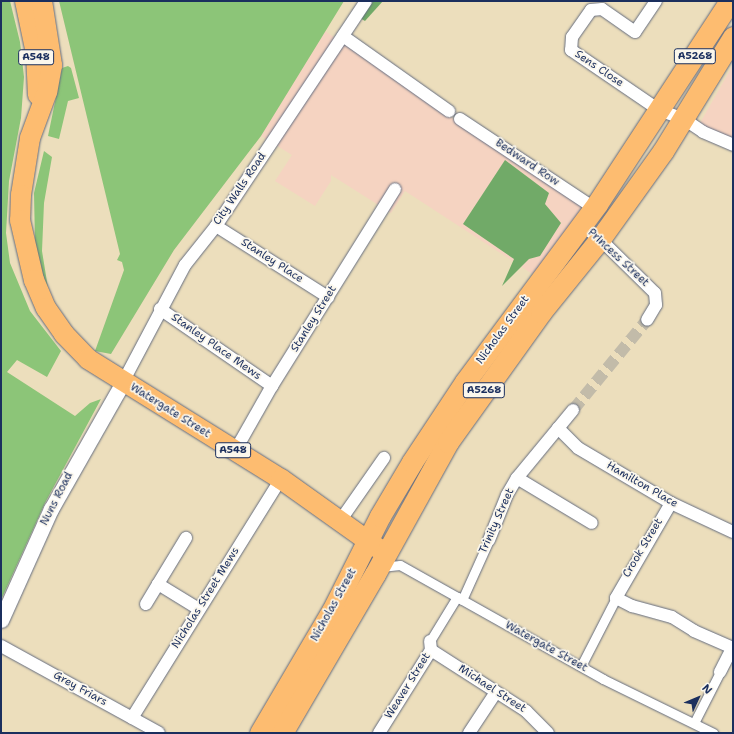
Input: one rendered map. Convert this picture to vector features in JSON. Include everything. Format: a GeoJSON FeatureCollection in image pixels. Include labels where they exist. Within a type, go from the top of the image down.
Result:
{"type":"FeatureCollection","features":[{"type":"Feature","properties":{"kind":"highway","name":"Nicholas Street"},"geometry":{"type":"LineString","coordinates":[[260,733],[332,611],[380,516],[465,382],[594,208],[730,1]]}},
{"type":"Feature","properties":{"kind":"highway","name":"Nicholas Street"},"geometry":{"type":"LineString","coordinates":[[282,733],[383,560],[448,442],[541,312],[600,239],[684,119],[733,37]]}},
{"type":"Feature","properties":{"kind":"main road","name":"A548"},"geometry":{"type":"LineString","coordinates":[[25,1],[36,53],[38,115]]}},
{"type":"Feature","properties":{"kind":"main road","name":"A548"},"geometry":{"type":"LineString","coordinates":[[38,115],[47,92],[52,66],[42,1]]}},
{"type":"Feature","properties":{"kind":"main road","name":"Watergate Street"},"geometry":{"type":"LineString","coordinates":[[38,115],[30,138],[21,194],[20,220],[25,249],[34,280],[46,308],[64,334],[99,367],[281,479],[368,541],[383,560]]}},
{"type":"Feature","properties":{"kind":"main road"},"geometry":{"type":"LineString","coordinates":[[340,521],[366,523],[380,516]]}},
{"type":"Feature","properties":{"kind":"street","name":"City Walls Road"},"geometry":{"type":"LineString","coordinates":[[123,382],[160,309],[185,265],[216,226],[366,1]]}},
{"type":"Feature","properties":{"kind":"street","name":"Sens Close"},"geometry":{"type":"LineString","coordinates":[[656,1],[635,32],[602,9],[591,10],[572,37],[571,50],[659,110]]}},
{"type":"Feature","properties":{"kind":"street"},"geometry":{"type":"LineString","coordinates":[[343,36],[449,111]]}},
{"type":"Feature","properties":{"kind":"street"},"geometry":{"type":"LineString","coordinates":[[659,110],[684,119],[702,132],[733,145]]}},
{"type":"Feature","properties":{"kind":"street","name":"Bedward Row"},"geometry":{"type":"LineString","coordinates":[[460,119],[594,208]]}},
{"type":"Feature","properties":{"kind":"street","name":"Stanley Street"},"geometry":{"type":"LineString","coordinates":[[235,451],[272,386],[395,189]]}},
{"type":"Feature","properties":{"kind":"street","name":"Princess Street"},"geometry":{"type":"LineString","coordinates":[[582,225],[600,239],[655,293],[656,304],[647,320]]}},
{"type":"Feature","properties":{"kind":"street","name":"Stanley Place"},"geometry":{"type":"LineString","coordinates":[[216,226],[328,297]]}},
{"type":"Feature","properties":{"kind":"street","name":"Stanley Place Mews"},"geometry":{"type":"LineString","coordinates":[[160,309],[272,386]]}},
{"type":"Feature","properties":{"kind":"street","name":"Nuns Road"},"geometry":{"type":"LineString","coordinates":[[1,620],[51,510],[123,382]]}},
{"type":"Feature","properties":{"kind":"street","name":"Trinity Street"},"geometry":{"type":"LineString","coordinates":[[460,599],[489,540],[507,494],[517,478],[573,410]]}},
{"type":"Feature","properties":{"kind":"street","name":"Hamilton Place"},"geometry":{"type":"LineString","coordinates":[[558,428],[578,448],[671,503],[733,532]]}},
{"type":"Feature","properties":{"kind":"street"},"geometry":{"type":"LineString","coordinates":[[340,521],[384,458]]}},
{"type":"Feature","properties":{"kind":"street"},"geometry":{"type":"LineString","coordinates":[[517,478],[592,523]]}},
{"type":"Feature","properties":{"kind":"street","name":"Nicholas Street Mews"},"geometry":{"type":"LineString","coordinates":[[132,718],[281,479]]}},
{"type":"Feature","properties":{"kind":"street","name":"Crook Street"},"geometry":{"type":"LineString","coordinates":[[581,666],[616,596],[671,503]]}},
{"type":"Feature","properties":{"kind":"street"},"geometry":{"type":"LineString","coordinates":[[146,604],[186,538]]}},
{"type":"Feature","properties":{"kind":"street","name":"Watergate Street"},"geometry":{"type":"LineString","coordinates":[[383,560],[400,565],[581,666],[713,733]]}},
{"type":"Feature","properties":{"kind":"street"},"geometry":{"type":"LineString","coordinates":[[158,584],[199,609]]}},
{"type":"Feature","properties":{"kind":"street"},"geometry":{"type":"LineString","coordinates":[[616,596],[632,606],[672,617],[694,631],[732,647],[694,723]]}},
{"type":"Feature","properties":{"kind":"street","name":"Weaver Street"},"geometry":{"type":"LineString","coordinates":[[382,732],[430,646],[460,599]]}},
{"type":"Feature","properties":{"kind":"street","name":"Grey Friars"},"geometry":{"type":"LineString","coordinates":[[1,646],[159,733]]}},
{"type":"Feature","properties":{"kind":"street","name":"Michael Street"},"geometry":{"type":"LineString","coordinates":[[430,646],[526,711],[548,733]]}},
{"type":"Feature","properties":{"kind":"street"},"geometry":{"type":"LineString","coordinates":[[469,733],[496,692]]}},
{"type":"Feature","properties":{"kind":"shaded area"},"geometry":{"type":"Polygon","coordinates":[[[59,1],[344,1],[325,31],[585,209],[534,275],[405,191],[391,213],[331,175],[331,181],[315,206],[275,181],[292,155],[261,136],[174,250],[111,354],[95,351],[124,270],[59,1]]]}},
{"type":"Feature","properties":{"kind":"shaded area"},"geometry":{"type":"Polygon","coordinates":[[[733,65],[733,145],[700,123],[733,65]]]}},
{"type":"Feature","properties":{"kind":"green space"},"geometry":{"type":"Polygon","coordinates":[[[1,1],[10,1],[20,42],[24,77],[21,118],[9,181],[6,233],[10,263],[30,311],[61,351],[47,377],[17,360],[7,372],[75,416],[90,403],[101,399],[45,503],[1,600],[1,1]]]}},
{"type":"Feature","properties":{"kind":"green space"},"geometry":{"type":"Polygon","coordinates":[[[59,1],[344,1],[261,136],[174,250],[111,354],[95,351],[124,270],[122,262],[117,260],[120,254],[59,1]]]}},
{"type":"Feature","properties":{"kind":"green space"},"geometry":{"type":"Polygon","coordinates":[[[369,1],[383,1],[365,21],[358,17],[369,1]]]}},
{"type":"Feature","properties":{"kind":"green space"},"geometry":{"type":"Polygon","coordinates":[[[68,66],[71,68],[79,98],[68,101],[59,139],[48,136],[62,68],[68,66]]]}},
{"type":"Feature","properties":{"kind":"green space"},"geometry":{"type":"Polygon","coordinates":[[[44,151],[52,157],[44,203],[42,251],[49,294],[39,267],[35,243],[34,193],[44,151]]]}},
{"type":"Feature","properties":{"kind":"green space"},"geometry":{"type":"Polygon","coordinates":[[[505,160],[549,193],[545,204],[561,223],[540,256],[529,259],[502,286],[514,259],[463,224],[505,160]]]}},
{"type":"Feature","properties":{"kind":"tunnel"},"geometry":{"type":"LineString","coordinates":[[573,410],[647,320]]}}]}
